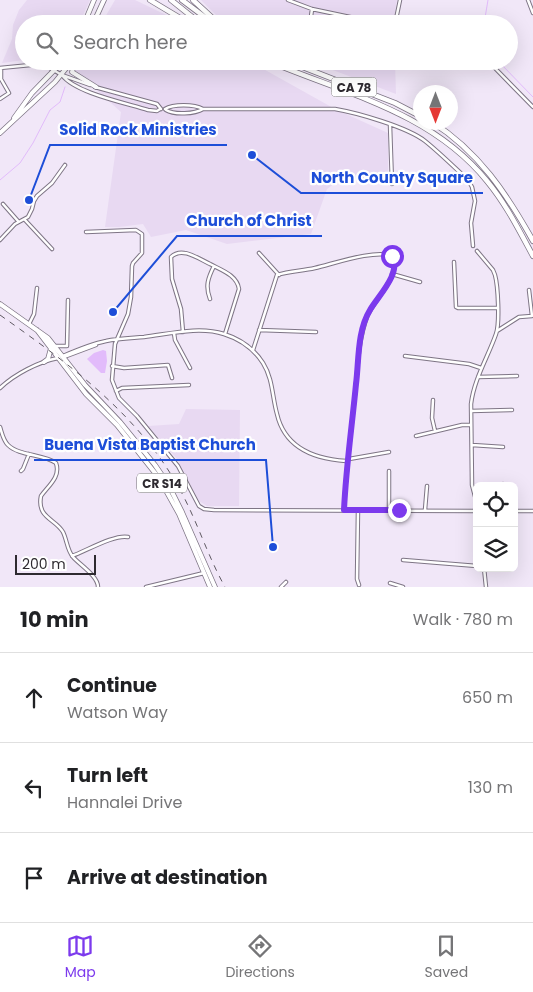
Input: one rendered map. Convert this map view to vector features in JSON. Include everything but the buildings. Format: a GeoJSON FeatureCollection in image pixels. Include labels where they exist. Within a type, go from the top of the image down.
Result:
{"type":"FeatureCollection","features":[{"type":"Feature","properties":{"kind":"highway"},"geometry":{"type":"LineString","coordinates":[[150,0],[175,15]]}},
{"type":"Feature","properties":{"kind":"highway"},"geometry":{"type":"LineString","coordinates":[[171,0],[190,15]]}},
{"type":"Feature","properties":{"kind":"highway"},"geometry":{"type":"LineString","coordinates":[[182,0],[202,15]]}},
{"type":"Feature","properties":{"kind":"highway"},"geometry":{"type":"LineString","coordinates":[[193,0],[209,15]]}},
{"type":"Feature","properties":{"kind":"highway","name":"CA 78"},"geometry":{"type":"LineString","coordinates":[[291,70],[395,111],[441,137],[488,182],[501,200],[533,256]]}},
{"type":"Feature","properties":{"kind":"highway","name":"CA 78"},"geometry":{"type":"LineString","coordinates":[[310,70],[395,103],[413,112]]}},
{"type":"Feature","properties":{"kind":"highway"},"geometry":{"type":"LineString","coordinates":[[442,130],[463,146],[490,172],[510,201],[533,241]]}},
{"type":"Feature","properties":{"kind":"main road"},"geometry":{"type":"LineString","coordinates":[[88,15],[94,0]]}},
{"type":"Feature","properties":{"kind":"main road"},"geometry":{"type":"LineString","coordinates":[[97,15],[104,0]]}},
{"type":"Feature","properties":{"kind":"main road"},"geometry":{"type":"LineString","coordinates":[[11,122],[27,100],[55,70]]}},
{"type":"Feature","properties":{"kind":"main road"},"geometry":{"type":"LineString","coordinates":[[0,133],[66,70]]}},
{"type":"Feature","properties":{"kind":"main road"},"geometry":{"type":"LineString","coordinates":[[72,70],[72,72],[96,87]]}},
{"type":"Feature","properties":{"kind":"main road","name":"CR S14"},"geometry":{"type":"LineString","coordinates":[[0,304],[44,334],[56,346],[86,394],[121,430],[159,478],[178,513],[210,587]]}},
{"type":"Feature","properties":{"kind":"main road","name":"CR S14"},"geometry":{"type":"LineString","coordinates":[[37,330],[51,348],[62,357],[91,396],[101,402],[130,434],[168,484],[215,587]]}},
{"type":"Feature","properties":{"kind":"main road"},"geometry":{"type":"LineString","coordinates":[[44,362],[48,359],[51,348]]}},
{"type":"Feature","properties":{"kind":"street"},"geometry":{"type":"LineString","coordinates":[[288,0],[312,9],[341,15]]}},
{"type":"Feature","properties":{"kind":"street"},"geometry":{"type":"LineString","coordinates":[[397,15],[400,0]]}},
{"type":"Feature","properties":{"kind":"street"},"geometry":{"type":"LineString","coordinates":[[528,0],[533,13]]}},
{"type":"Feature","properties":{"kind":"street"},"geometry":{"type":"LineString","coordinates":[[311,15],[312,9]]}},
{"type":"Feature","properties":{"kind":"street"},"geometry":{"type":"LineString","coordinates":[[0,99],[9,93],[1,78],[0,68],[15,67]]}},
{"type":"Feature","properties":{"kind":"street"},"geometry":{"type":"LineString","coordinates":[[55,70],[67,81],[89,92],[148,110],[157,111],[165,109],[170,112],[198,112],[203,109],[335,108],[413,133],[425,141],[468,180],[472,187],[475,201],[471,223],[473,246]]}},
{"type":"Feature","properties":{"kind":"street"},"geometry":{"type":"LineString","coordinates":[[497,70],[533,107]]}},
{"type":"Feature","properties":{"kind":"street"},"geometry":{"type":"LineString","coordinates":[[62,75],[156,104],[161,109]]}},
{"type":"Feature","properties":{"kind":"street"},"geometry":{"type":"LineString","coordinates":[[165,109],[170,106],[198,106],[203,109]]}},
{"type":"Feature","properties":{"kind":"street"},"geometry":{"type":"LineString","coordinates":[[390,125],[392,184]]}},
{"type":"Feature","properties":{"kind":"street"},"geometry":{"type":"LineString","coordinates":[[0,240],[18,221],[25,220],[31,214],[37,196],[52,183],[65,165]]}},
{"type":"Feature","properties":{"kind":"street"},"geometry":{"type":"LineString","coordinates":[[3,204],[18,221]]}},
{"type":"Feature","properties":{"kind":"street"},"geometry":{"type":"LineString","coordinates":[[25,220],[52,249]]}},
{"type":"Feature","properties":{"kind":"street"},"geometry":{"type":"LineString","coordinates":[[86,232],[136,230],[142,234],[142,253],[132,266],[132,297],[128,314],[117,340],[112,366],[112,380],[120,398],[142,421],[178,466],[199,506],[204,509],[473,511]]}},
{"type":"Feature","properties":{"kind":"street"},"geometry":{"type":"LineString","coordinates":[[473,489],[471,445],[472,395],[497,331],[496,280],[493,271],[478,251]]}},
{"type":"Feature","properties":{"kind":"street"},"geometry":{"type":"LineString","coordinates":[[259,253],[279,275]]}},
{"type":"Feature","properties":{"kind":"street"},"geometry":{"type":"LineString","coordinates":[[183,332],[181,309],[172,279],[171,257],[176,254],[189,254],[225,271],[238,284],[239,289],[225,334]]}},
{"type":"Feature","properties":{"kind":"street"},"geometry":{"type":"LineString","coordinates":[[253,350],[279,275],[285,272],[317,268],[341,260],[383,254],[392,256],[394,265],[392,274],[383,292],[370,310],[361,335],[346,462],[344,510]]}},
{"type":"Feature","properties":{"kind":"street"},"geometry":{"type":"LineString","coordinates":[[454,262],[456,307],[497,308]]}},
{"type":"Feature","properties":{"kind":"street"},"geometry":{"type":"LineString","coordinates":[[210,299],[207,284],[214,266]]}},
{"type":"Feature","properties":{"kind":"street"},"geometry":{"type":"LineString","coordinates":[[392,274],[420,282]]}},
{"type":"Feature","properties":{"kind":"street"},"geometry":{"type":"LineString","coordinates":[[29,324],[34,314],[37,288]]}},
{"type":"Feature","properties":{"kind":"street"},"geometry":{"type":"LineString","coordinates":[[497,331],[519,317],[532,316],[529,290]]}},
{"type":"Feature","properties":{"kind":"street"},"geometry":{"type":"LineString","coordinates":[[67,346],[68,300]]}},
{"type":"Feature","properties":{"kind":"street"},"geometry":{"type":"LineString","coordinates":[[259,330],[316,332]]}},
{"type":"Feature","properties":{"kind":"street"},"geometry":{"type":"LineString","coordinates":[[62,357],[96,344],[117,340],[183,332],[225,334],[241,341],[253,350],[263,362],[273,388],[277,416],[283,430],[298,448],[322,459],[346,462]]}},
{"type":"Feature","properties":{"kind":"street"},"geometry":{"type":"LineString","coordinates":[[174,333],[175,340],[190,368]]}},
{"type":"Feature","properties":{"kind":"street"},"geometry":{"type":"LineString","coordinates":[[0,388],[11,379],[44,362],[96,344]]}},
{"type":"Feature","properties":{"kind":"street"},"geometry":{"type":"LineString","coordinates":[[56,346],[67,346],[74,351]]}},
{"type":"Feature","properties":{"kind":"street"},"geometry":{"type":"LineString","coordinates":[[405,356],[469,364],[481,368]]}},
{"type":"Feature","properties":{"kind":"street"},"geometry":{"type":"LineString","coordinates":[[112,366],[124,368],[168,366],[172,378]]}},
{"type":"Feature","properties":{"kind":"street"},"geometry":{"type":"LineString","coordinates":[[478,377],[517,376]]}},
{"type":"Feature","properties":{"kind":"street"},"geometry":{"type":"LineString","coordinates":[[116,391],[122,388],[189,385]]}},
{"type":"Feature","properties":{"kind":"street"},"geometry":{"type":"LineString","coordinates":[[432,400],[432,418],[435,431]]}},
{"type":"Feature","properties":{"kind":"street"},"geometry":{"type":"LineString","coordinates":[[471,411],[512,410]]}},
{"type":"Feature","properties":{"kind":"street"},"geometry":{"type":"LineString","coordinates":[[416,436],[471,425]]}},
{"type":"Feature","properties":{"kind":"street"},"geometry":{"type":"LineString","coordinates":[[0,427],[8,445],[12,448],[54,461],[56,464],[58,472],[41,496],[43,512],[63,532],[68,550],[97,581],[98,587]]}},
{"type":"Feature","properties":{"kind":"street"},"geometry":{"type":"LineString","coordinates":[[471,445],[503,447]]}},
{"type":"Feature","properties":{"kind":"street"},"geometry":{"type":"LineString","coordinates":[[346,462],[349,458],[389,452]]}},
{"type":"Feature","properties":{"kind":"street"},"geometry":{"type":"LineString","coordinates":[[21,471],[24,469],[29,454]]}},
{"type":"Feature","properties":{"kind":"street"},"geometry":{"type":"LineString","coordinates":[[389,470],[389,510]]}},
{"type":"Feature","properties":{"kind":"street"},"geometry":{"type":"LineString","coordinates":[[425,510],[425,491],[427,486]]}},
{"type":"Feature","properties":{"kind":"street"},"geometry":{"type":"LineString","coordinates":[[358,510],[359,585]]}},
{"type":"Feature","properties":{"kind":"street"},"geometry":{"type":"LineString","coordinates":[[518,511],[533,511]]}},
{"type":"Feature","properties":{"kind":"street"},"geometry":{"type":"LineString","coordinates":[[72,556],[120,537],[128,537]]}},
{"type":"Feature","properties":{"kind":"street"},"geometry":{"type":"LineString","coordinates":[[403,560],[473,566]]}},
{"type":"Feature","properties":{"kind":"street"},"geometry":{"type":"LineString","coordinates":[[484,572],[486,587]]}},
{"type":"Feature","properties":{"kind":"street"},"geometry":{"type":"LineString","coordinates":[[146,587],[204,573]]}},
{"type":"Feature","properties":{"kind":"street"},"geometry":{"type":"LineString","coordinates":[[281,587],[286,582]]}},
{"type":"Feature","properties":{"kind":"street"},"geometry":{"type":"LineString","coordinates":[[390,583],[403,587]]}},
{"type":"Feature","properties":{"kind":"shaded area"},"geometry":{"type":"Polygon","coordinates":[[[27,0],[90,0],[83,15],[17,15],[27,0]]]}},
{"type":"Feature","properties":{"kind":"shaded area"},"geometry":{"type":"Polygon","coordinates":[[[115,0],[135,0],[166,15],[106,15],[115,0]]]}},
{"type":"Feature","properties":{"kind":"shaded area"},"geometry":{"type":"Polygon","coordinates":[[[201,0],[397,0],[394,15],[216,15],[201,0]]]}},
{"type":"Feature","properties":{"kind":"shaded area"},"geometry":{"type":"Polygon","coordinates":[[[15,20],[15,61],[2,63],[12,39],[15,20]]]}},
{"type":"Feature","properties":{"kind":"shaded area"},"geometry":{"type":"Polygon","coordinates":[[[74,70],[265,70],[335,109],[388,133],[388,179],[342,178],[327,189],[311,234],[227,244],[186,230],[151,237],[143,224],[105,227],[121,112],[74,70]]]}},
{"type":"Feature","properties":{"kind":"shaded area"},"geometry":{"type":"Polygon","coordinates":[[[333,70],[395,70],[396,94],[333,70]]]}},
{"type":"Feature","properties":{"kind":"shaded area"},"geometry":{"type":"Polygon","coordinates":[[[106,351],[107,361],[105,373],[101,373],[87,359],[94,353],[106,351]]]}},
{"type":"Feature","properties":{"kind":"shaded area"},"geometry":{"type":"Polygon","coordinates":[[[186,409],[240,410],[239,506],[207,506],[199,501],[177,459],[148,426],[179,424],[186,409]]]}},
{"type":"Feature","properties":{"kind":"waterway"},"geometry":{"type":"LineString","coordinates":[[486,15],[488,0]]}},
{"type":"Feature","properties":{"kind":"waterway"},"geometry":{"type":"LineString","coordinates":[[507,70],[533,97]]}},
{"type":"Feature","properties":{"kind":"waterway"},"geometry":{"type":"LineString","coordinates":[[0,180],[20,163],[50,110],[60,102],[65,87]]}},
{"type":"Feature","properties":{"kind":"railway"},"geometry":{"type":"LineString","coordinates":[[0,315],[73,369],[118,409],[139,432],[158,455],[175,481],[225,587]]}},
{"type":"Feature","properties":{"kind":"place","name":"North County Square"},"geometry":{"type":"Point","coordinates":[252,155]}},
{"type":"Feature","properties":{"kind":"place","name":"Solid Rock Ministries"},"geometry":{"type":"Point","coordinates":[29,200]}},
{"type":"Feature","properties":{"kind":"place","name":"Church of Christ"},"geometry":{"type":"Point","coordinates":[113,312]}},
{"type":"Feature","properties":{"kind":"place","name":"Buena Vista Baptist Church"},"geometry":{"type":"Point","coordinates":[273,547]}},
{"type":"Feature","properties":{"kind":"route"},"geometry":{"type":"LineString","coordinates":[[392,256],[394,265],[389,280],[370,310],[361,335],[346,462],[344,510],[399,510]]}}]}
